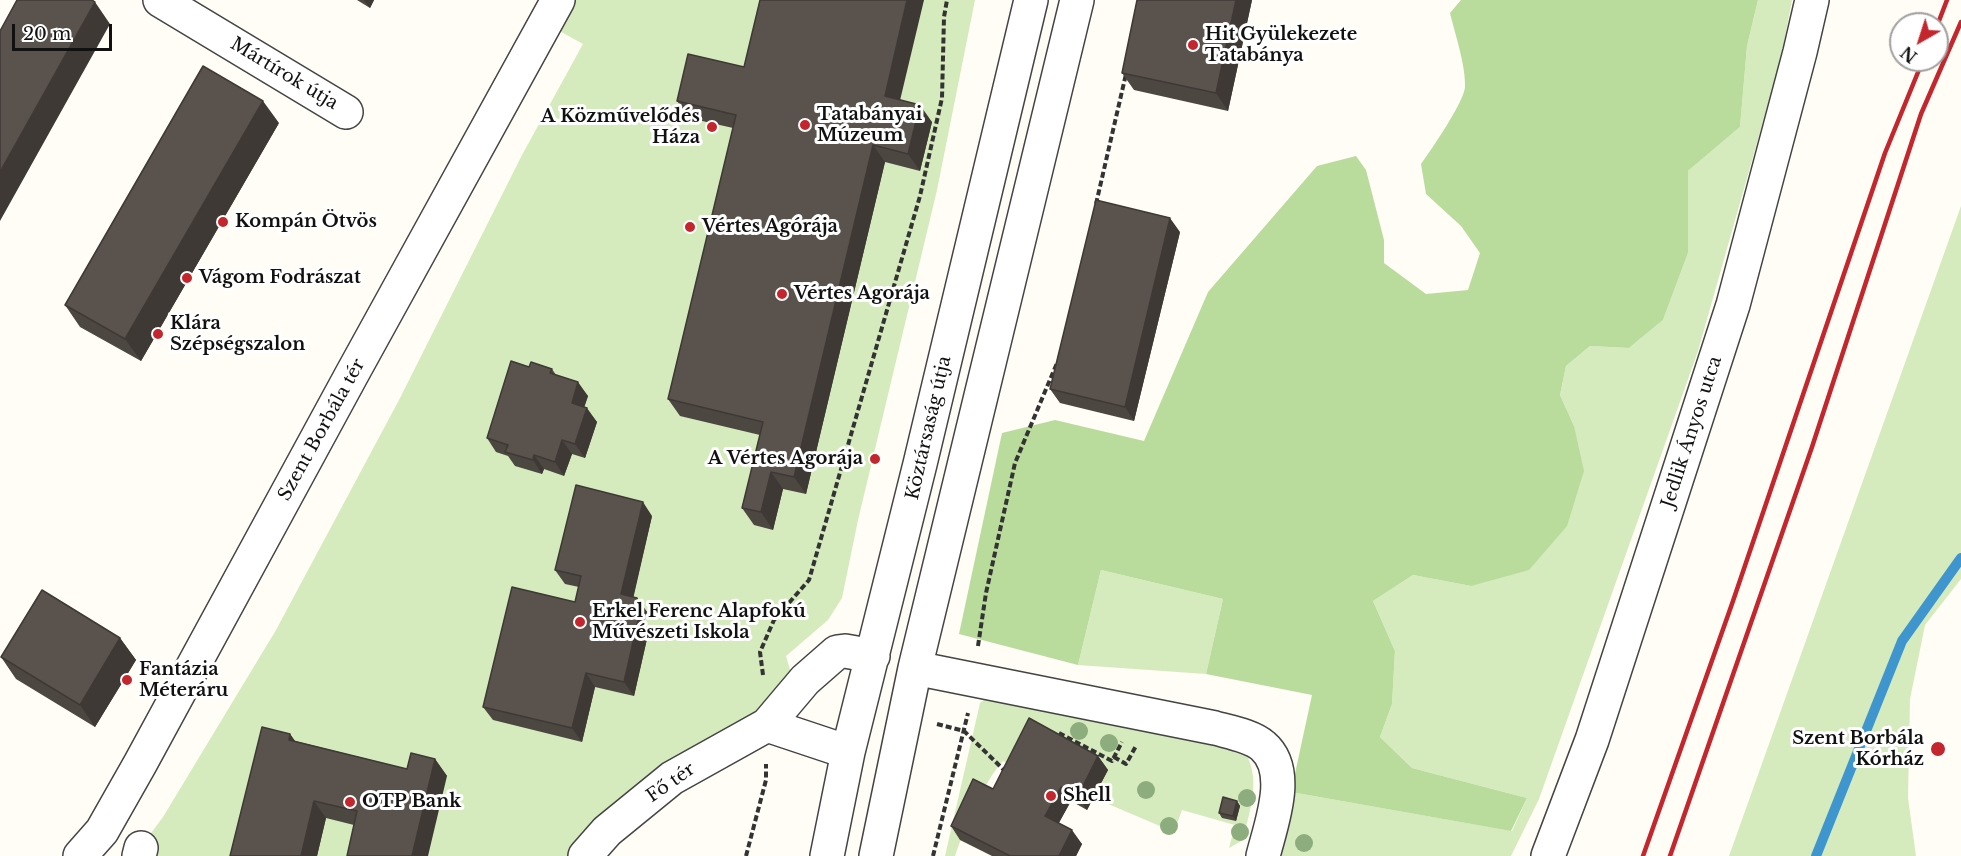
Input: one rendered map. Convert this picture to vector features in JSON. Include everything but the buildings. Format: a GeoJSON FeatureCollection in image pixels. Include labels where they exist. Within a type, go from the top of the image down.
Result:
{"type":"FeatureCollection","features":[{"type":"Feature","properties":{"kind":"street","name":"Mártírok útja"},"geometry":{"type":"LineString","coordinates":[[160,0],[346,111]]}},
{"type":"Feature","properties":{"kind":"street","name":"Szent Borbála tér"},"geometry":{"type":"LineString","coordinates":[[80,856],[102,831],[140,764],[558,0]]}},
{"type":"Feature","properties":{"kind":"street","name":"Köztársaság útja"},"geometry":{"type":"LineString","coordinates":[[827,856],[848,752],[1031,0]]}},
{"type":"Feature","properties":{"kind":"street"},"geometry":{"type":"LineString","coordinates":[[876,856],[915,668],[1077,0]]}},
{"type":"Feature","properties":{"kind":"street","name":"Jedlik Ányos utca"},"geometry":{"type":"LineString","coordinates":[[1548,856],[1592,740],[1733,305],[1812,0]]}},
{"type":"Feature","properties":{"kind":"street","name":"Fő tér"},"geometry":{"type":"LineString","coordinates":[[585,856],[607,831],[672,778],[767,724],[805,680],[837,652],[845,651],[873,656]]}},
{"type":"Feature","properties":{"kind":"street"},"geometry":{"type":"LineString","coordinates":[[915,668],[1215,728],[1242,735],[1263,746],[1278,767],[1279,786],[1263,856]]}},
{"type":"Feature","properties":{"kind":"street"},"geometry":{"type":"LineString","coordinates":[[767,724],[848,752]]}},
{"type":"Feature","properties":{"kind":"path"},"geometry":{"type":"LineString","coordinates":[[746,856],[766,780],[767,724],[760,652],[774,620],[809,580],[916,207],[942,98],[944,16],[947,0]]}},
{"type":"Feature","properties":{"kind":"path"},"geometry":{"type":"LineString","coordinates":[[1094,215],[1127,68]]}},
{"type":"Feature","properties":{"kind":"path"},"geometry":{"type":"LineString","coordinates":[[933,856],[964,730],[987,593],[1015,463],[1060,358]]}},
{"type":"Feature","properties":{"kind":"path"},"geometry":{"type":"LineString","coordinates":[[1050,728],[1112,762],[1124,738]]}},
{"type":"Feature","properties":{"kind":"path"},"geometry":{"type":"LineString","coordinates":[[964,730],[1010,775]]}},
{"type":"Feature","properties":{"kind":"path"},"geometry":{"type":"LineString","coordinates":[[1114,757],[1126,764],[1137,745],[1131,741]]}},
{"type":"Feature","properties":{"kind":"green space"},"geometry":{"type":"Polygon","coordinates":[[[558,0],[975,0],[937,190],[858,520],[842,598],[828,620],[786,656],[796,690],[585,856],[134,856],[163,817],[276,630],[399,400],[522,155],[583,44],[545,23],[558,0]]]}},
{"type":"Feature","properties":{"kind":"green space"},"geometry":{"type":"Polygon","coordinates":[[[1461,0],[1758,0],[1747,46],[1740,127],[1688,171],[1688,253],[1663,320],[1629,348],[1590,346],[1566,366],[1560,395],[1574,426],[1584,471],[1567,526],[1529,570],[1471,586],[1413,575],[1373,601],[1395,651],[1392,704],[1380,737],[1412,768],[1527,798],[1511,831],[1291,792],[1312,695],[1206,674],[1223,599],[1101,570],[1078,665],[959,634],[1002,433],[1055,420],[1144,441],[1208,292],[1317,166],[1356,156],[1366,170],[1384,240],[1384,263],[1426,294],[1468,290],[1480,253],[1461,226],[1426,194],[1421,164],[1453,114],[1465,87],[1462,60],[1450,13],[1461,0]]]}},
{"type":"Feature","properties":{"kind":"green space"},"geometry":{"type":"Polygon","coordinates":[[[1758,0],[1792,0],[1781,58],[1698,351],[1539,799],[1511,856],[1278,856],[1291,792],[1512,831],[1527,798],[1412,768],[1380,737],[1392,704],[1395,651],[1373,601],[1413,575],[1471,586],[1574,426],[1560,395],[1566,366],[1590,346],[1629,348],[1663,320],[1688,253],[1688,171],[1740,127],[1747,46],[1758,0]]]}},
{"type":"Feature","properties":{"kind":"green space"},"geometry":{"type":"Polygon","coordinates":[[[1961,206],[1961,579],[1925,625],[1910,699],[1908,798],[1916,856],[1729,856],[1961,206]]]}},
{"type":"Feature","properties":{"kind":"green space"},"geometry":{"type":"Polygon","coordinates":[[[1101,570],[1223,599],[1206,674],[1078,665],[1101,570]]]}},
{"type":"Feature","properties":{"kind":"green space"},"geometry":{"type":"Polygon","coordinates":[[[990,695],[1244,750],[1252,772],[1253,794],[1243,840],[1229,848],[1235,825],[1182,810],[1174,832],[1094,798],[1108,770],[1020,769],[1003,761],[982,793],[955,856],[945,856],[980,703],[990,695]]]}},
{"type":"Feature","properties":{"kind":"waterway"},"geometry":{"type":"LineString","coordinates":[[1816,856],[1902,641],[1961,558]]}},
{"type":"Feature","properties":{"kind":"railway"},"geometry":{"type":"LineString","coordinates":[[1942,12],[1947,0]]}},
{"type":"Feature","properties":{"kind":"railway"},"geometry":{"type":"LineString","coordinates":[[1670,856],[1812,447],[1921,114],[1961,22]]}},
{"type":"Feature","properties":{"kind":"railway"},"geometry":{"type":"LineString","coordinates":[[1643,856],[1733,601],[1885,153],[1918,72]]}},
{"type":"Feature","properties":{"kind":"place","name":"Hit Gyülekezete Tatabánya"},"geometry":{"type":"Point","coordinates":[1193,45]}},
{"type":"Feature","properties":{"kind":"place","name":"Tatabányai Múzeum"},"geometry":{"type":"Point","coordinates":[805,125]}},
{"type":"Feature","properties":{"kind":"place","name":"A Közművelődés Háza"},"geometry":{"type":"Point","coordinates":[712,127]}},
{"type":"Feature","properties":{"kind":"place","name":"Kompán Ötvös"},"geometry":{"type":"Point","coordinates":[223,222]}},
{"type":"Feature","properties":{"kind":"place","name":"Vértes Agórája"},"geometry":{"type":"Point","coordinates":[690,227]}},
{"type":"Feature","properties":{"kind":"place","name":"Vágom Fodrászat"},"geometry":{"type":"Point","coordinates":[187,278]}},
{"type":"Feature","properties":{"kind":"place","name":"Vértes Agorája"},"geometry":{"type":"Point","coordinates":[782,294]}},
{"type":"Feature","properties":{"kind":"place","name":"Klára Szépségszalon"},"geometry":{"type":"Point","coordinates":[158,334]}},
{"type":"Feature","properties":{"kind":"place","name":"A Vértes Agorája"},"geometry":{"type":"Point","coordinates":[875,459]}},
{"type":"Feature","properties":{"kind":"place","name":"Erkel Ferenc Alapfokú Művészeti Iskola"},"geometry":{"type":"Point","coordinates":[580,622]}},
{"type":"Feature","properties":{"kind":"place","name":"Fantázia Méteráru"},"geometry":{"type":"Point","coordinates":[127,680]}},
{"type":"Feature","properties":{"kind":"place","name":"Szent Borbála Kórház"},"geometry":{"type":"Point","coordinates":[1938,749]}},
{"type":"Feature","properties":{"kind":"place","name":"Shell"},"geometry":{"type":"Point","coordinates":[1051,796]}},
{"type":"Feature","properties":{"kind":"place","name":"OTP Bank"},"geometry":{"type":"Point","coordinates":[350,802]}}]}
